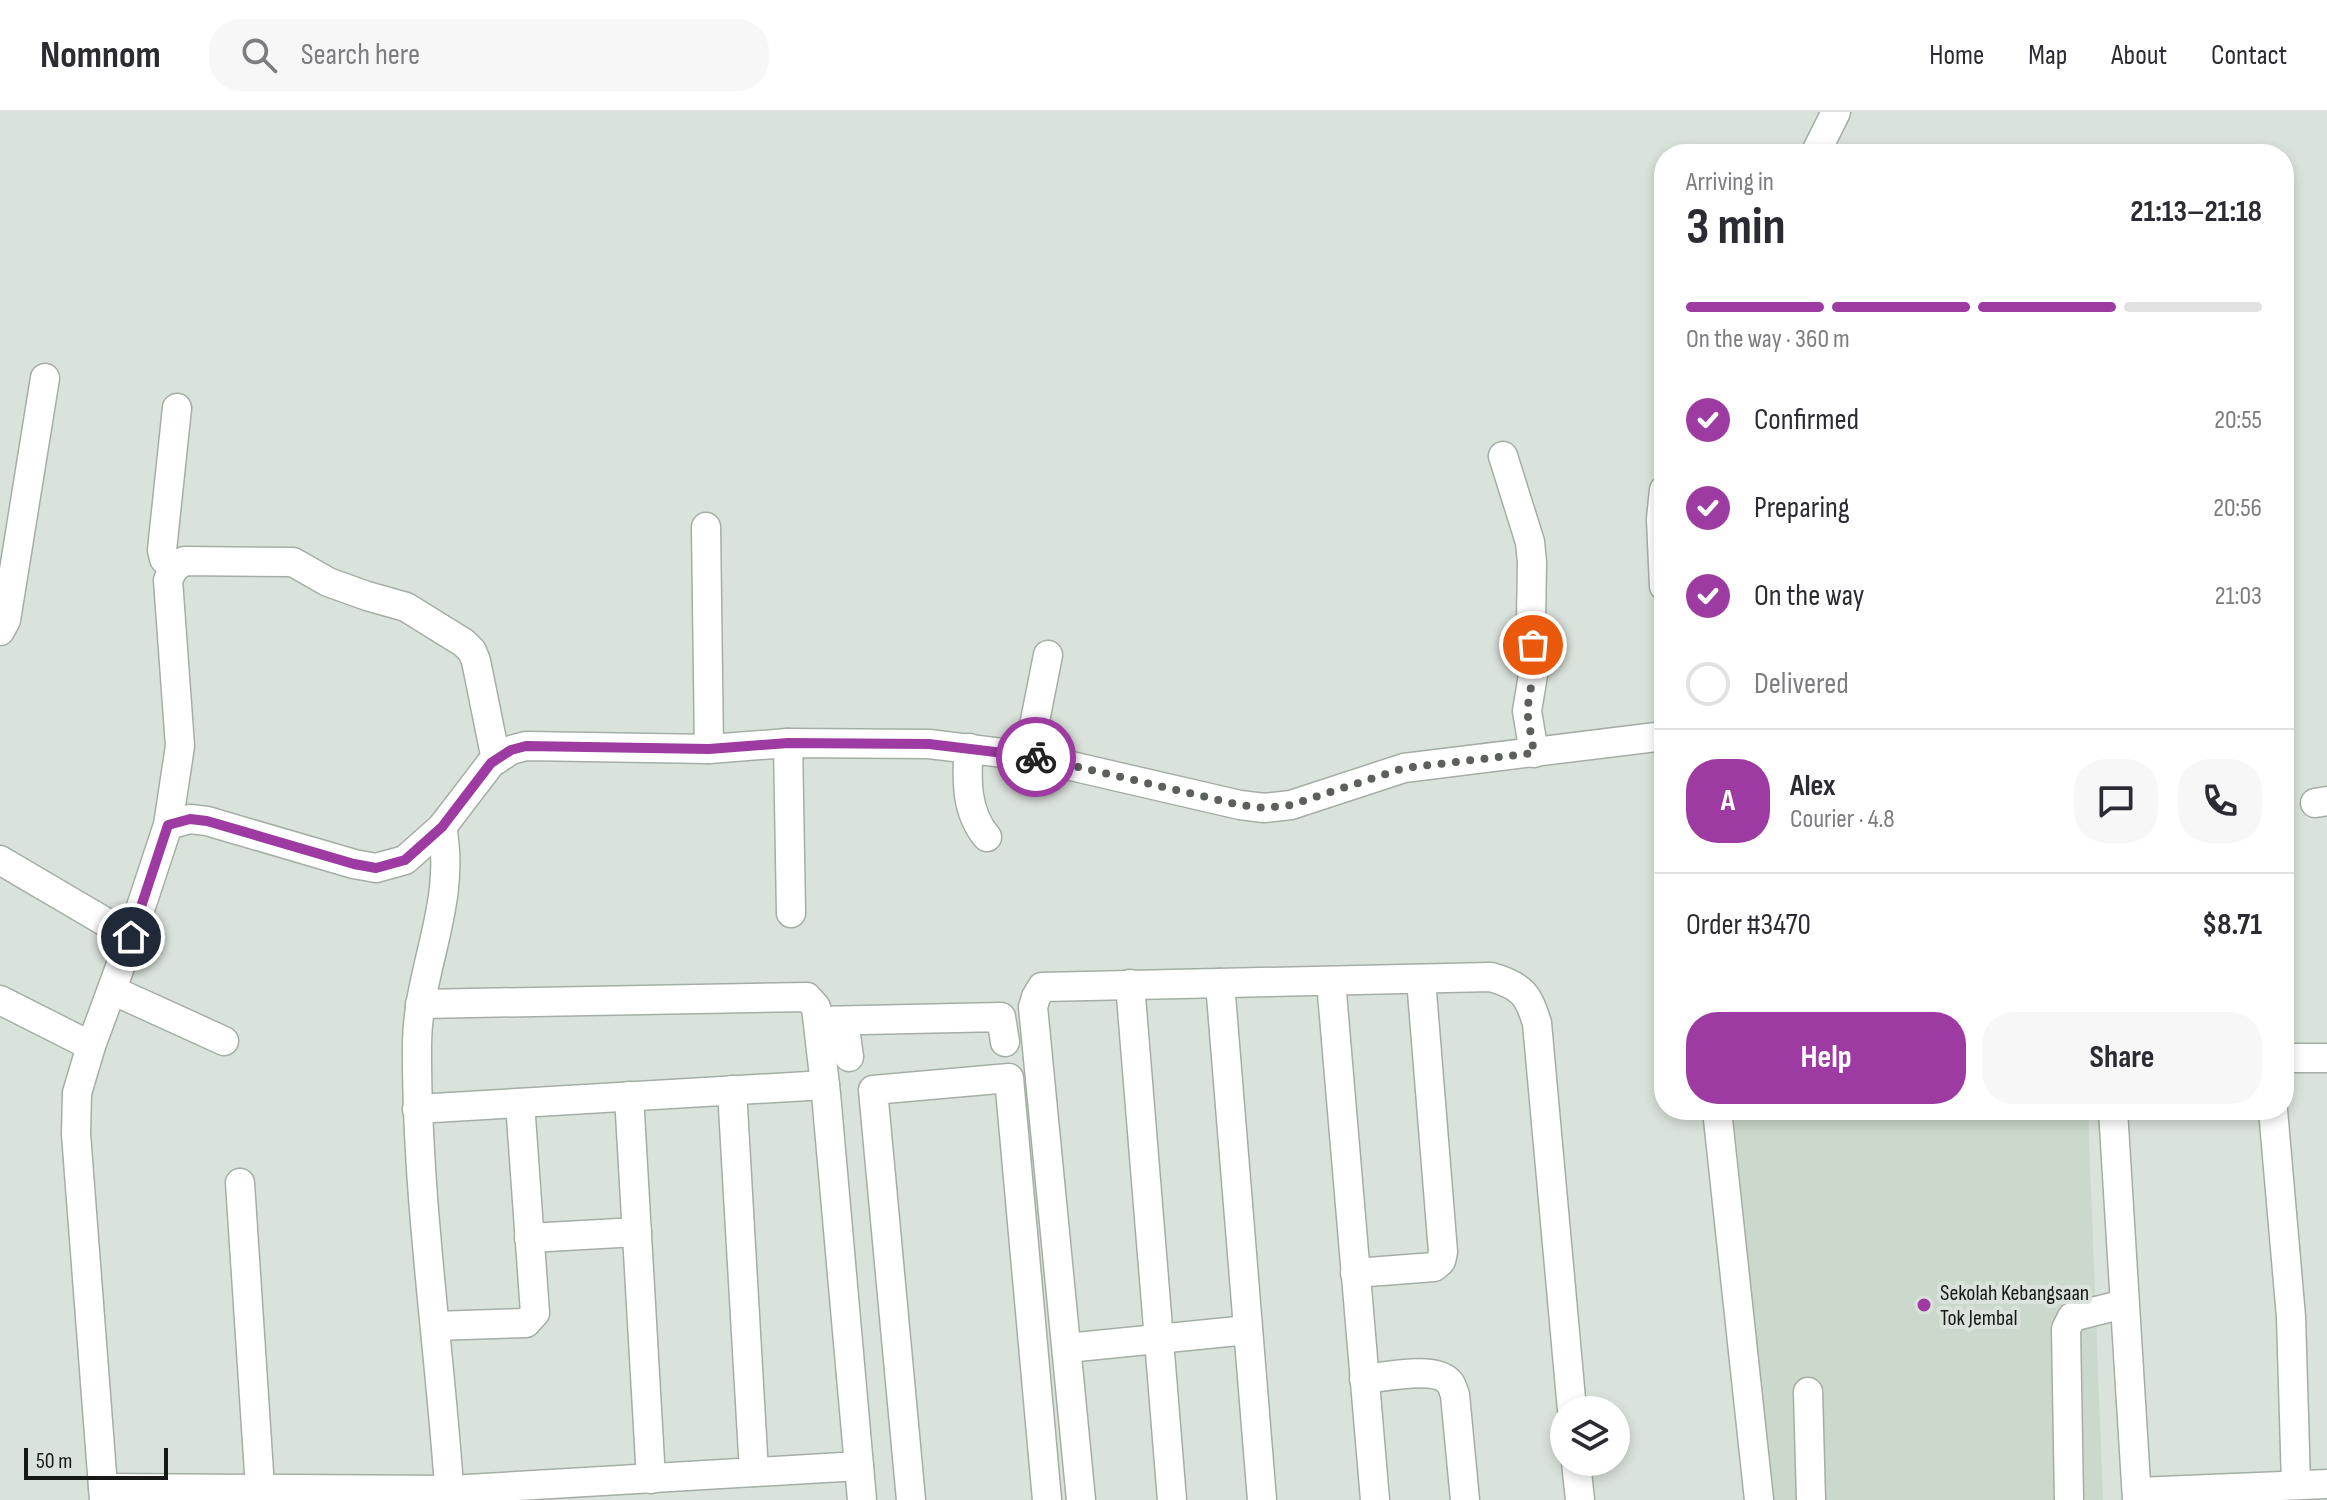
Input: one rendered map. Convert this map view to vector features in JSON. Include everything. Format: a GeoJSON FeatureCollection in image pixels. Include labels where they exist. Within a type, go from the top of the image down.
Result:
{"type":"FeatureCollection","features":[{"type":"Feature","properties":{"kind":"street"},"geometry":{"type":"LineString","coordinates":[[1820,144],[1836,112]]}},
{"type":"Feature","properties":{"kind":"street"},"geometry":{"type":"LineString","coordinates":[[0,631],[6,620],[45,378]]}},
{"type":"Feature","properties":{"kind":"street"},"geometry":{"type":"LineString","coordinates":[[174,568],[164,559],[162,550],[177,408]]}},
{"type":"Feature","properties":{"kind":"street"},"geometry":{"type":"LineString","coordinates":[[1503,456],[1530,542],[1534,669],[1527,711],[1534,753]]}},
{"type":"Feature","properties":{"kind":"street"},"geometry":{"type":"LineString","coordinates":[[706,527],[709,749]]}},
{"type":"Feature","properties":{"kind":"street"},"geometry":{"type":"LineString","coordinates":[[496,760],[472,651],[406,607],[328,582],[293,562],[198,560],[184,561],[174,568],[168,580],[180,746],[168,825],[77,1093],[76,1134],[104,1494],[260,1488],[450,1495],[859,1466]]}},
{"type":"Feature","properties":{"kind":"street"},"geometry":{"type":"LineString","coordinates":[[1028,756],[1048,655]]}},
{"type":"Feature","properties":{"kind":"street"},"geometry":{"type":"LineString","coordinates":[[168,825],[190,819],[207,821],[376,868],[405,860],[442,827],[491,763],[511,750],[526,746],[709,749],[788,743],[929,744],[1028,756],[1264,808],[1291,805],[1404,768],[1654,737]]}},
{"type":"Feature","properties":{"kind":"street"},"geometry":{"type":"LineString","coordinates":[[788,743],[791,913]]}},
{"type":"Feature","properties":{"kind":"street"},"geometry":{"type":"LineString","coordinates":[[969,748],[968,791],[976,822],[987,837]]}},
{"type":"Feature","properties":{"kind":"street"},"geometry":{"type":"LineString","coordinates":[[442,827],[448,866],[437,936],[420,1004],[417,1109],[450,1495]]}},
{"type":"Feature","properties":{"kind":"street"},"geometry":{"type":"LineString","coordinates":[[0,860],[131,937]]}},
{"type":"Feature","properties":{"kind":"street"},"geometry":{"type":"LineString","coordinates":[[1081,1500],[1033,1007],[1042,987],[1491,977],[1509,982],[1530,999],[1537,1023],[1571,1396]]}},
{"type":"Feature","properties":{"kind":"street"},"geometry":{"type":"LineString","coordinates":[[1355,1273],[1434,1267],[1441,1261],[1443,1252],[1421,979]]}},
{"type":"Feature","properties":{"kind":"street"},"geometry":{"type":"LineString","coordinates":[[1331,981],[1375,1500]]}},
{"type":"Feature","properties":{"kind":"street"},"geometry":{"type":"LineString","coordinates":[[1220,983],[1262,1500]]}},
{"type":"Feature","properties":{"kind":"street"},"geometry":{"type":"LineString","coordinates":[[1130,984],[1172,1500]]}},
{"type":"Feature","properties":{"kind":"street"},"geometry":{"type":"LineString","coordinates":[[112,990],[224,1041]]}},
{"type":"Feature","properties":{"kind":"street"},"geometry":{"type":"LineString","coordinates":[[420,1004],[807,997],[831,1021],[849,1057]]}},
{"type":"Feature","properties":{"kind":"street"},"geometry":{"type":"LineString","coordinates":[[0,1000],[91,1046]]}},
{"type":"Feature","properties":{"kind":"street"},"geometry":{"type":"LineString","coordinates":[[831,1021],[1001,1017],[1005,1042]]}},
{"type":"Feature","properties":{"kind":"street"},"geometry":{"type":"LineString","coordinates":[[831,1021],[825,1089],[862,1500]]}},
{"type":"Feature","properties":{"kind":"street"},"geometry":{"type":"LineString","coordinates":[[2294,1058],[2327,1058]]}},
{"type":"Feature","properties":{"kind":"street"},"geometry":{"type":"LineString","coordinates":[[417,1109],[732,1090],[873,1090],[1009,1078],[1047,1500]]}},
{"type":"Feature","properties":{"kind":"street"},"geometry":{"type":"LineString","coordinates":[[732,1090],[754,1472]]}},
{"type":"Feature","properties":{"kind":"street"},"geometry":{"type":"LineString","coordinates":[[873,1090],[911,1500]]}},
{"type":"Feature","properties":{"kind":"street"},"geometry":{"type":"LineString","coordinates":[[629,1096],[651,1479]]}},
{"type":"Feature","properties":{"kind":"street"},"geometry":{"type":"LineString","coordinates":[[435,1326],[526,1323],[535,1313],[520,1103]]}},
{"type":"Feature","properties":{"kind":"street"},"geometry":{"type":"LineString","coordinates":[[1718,1120],[1759,1500]]}},
{"type":"Feature","properties":{"kind":"street"},"geometry":{"type":"LineString","coordinates":[[2114,1120],[2137,1496],[2327,1484]]}},
{"type":"Feature","properties":{"kind":"street"},"geometry":{"type":"LineString","coordinates":[[2274,1120],[2291,1317],[2296,1484]]}},
{"type":"Feature","properties":{"kind":"street"},"geometry":{"type":"LineString","coordinates":[[240,1183],[260,1488]]}},
{"type":"Feature","properties":{"kind":"street"},"geometry":{"type":"LineString","coordinates":[[529,1238],[637,1232]]}},
{"type":"Feature","properties":{"kind":"street"},"geometry":{"type":"LineString","coordinates":[[2069,1500],[2066,1329],[2072,1317],[2124,1304]]}},
{"type":"Feature","properties":{"kind":"street"},"geometry":{"type":"LineString","coordinates":[[1067,1348],[1248,1330]]}},
{"type":"Feature","properties":{"kind":"street"},"geometry":{"type":"LineString","coordinates":[[1364,1379],[1430,1373],[1443,1376],[1452,1384],[1465,1500]]}},
{"type":"Feature","properties":{"kind":"street"},"geometry":{"type":"LineString","coordinates":[[1808,1392],[1811,1500]]}},
{"type":"Feature","properties":{"kind":"street"},"geometry":{"type":"LineString","coordinates":[[1577,1476],[1580,1500]]}},
{"type":"Feature","properties":{"kind":"shaded area","name":"Sekolah Kebangsaan Tok Jembal"},"geometry":{"type":"Polygon","coordinates":[[[1734,1120],[2088,1120],[2103,1500],[1771,1500],[1734,1120]]]}},
{"type":"Feature","properties":{"kind":"way so far"},"geometry":{"type":"LineString","coordinates":[[1036,757],[1264,808],[1291,805],[1404,768],[1534,753],[1527,711],[1534,669],[1533,645]]}},
{"type":"Feature","properties":{"kind":"place","name":"Sekolah Kebangsaan Tok Jembal"},"geometry":{"type":"Point","coordinates":[1924,1305]}},
{"type":"Feature","properties":{"kind":"route"},"geometry":{"type":"LineString","coordinates":[[131,937],[168,825],[190,819],[207,821],[354,864],[376,868],[392,865],[405,860],[442,827],[491,763],[511,750],[526,746],[709,749],[788,743],[929,744],[1036,757]]}}]}
